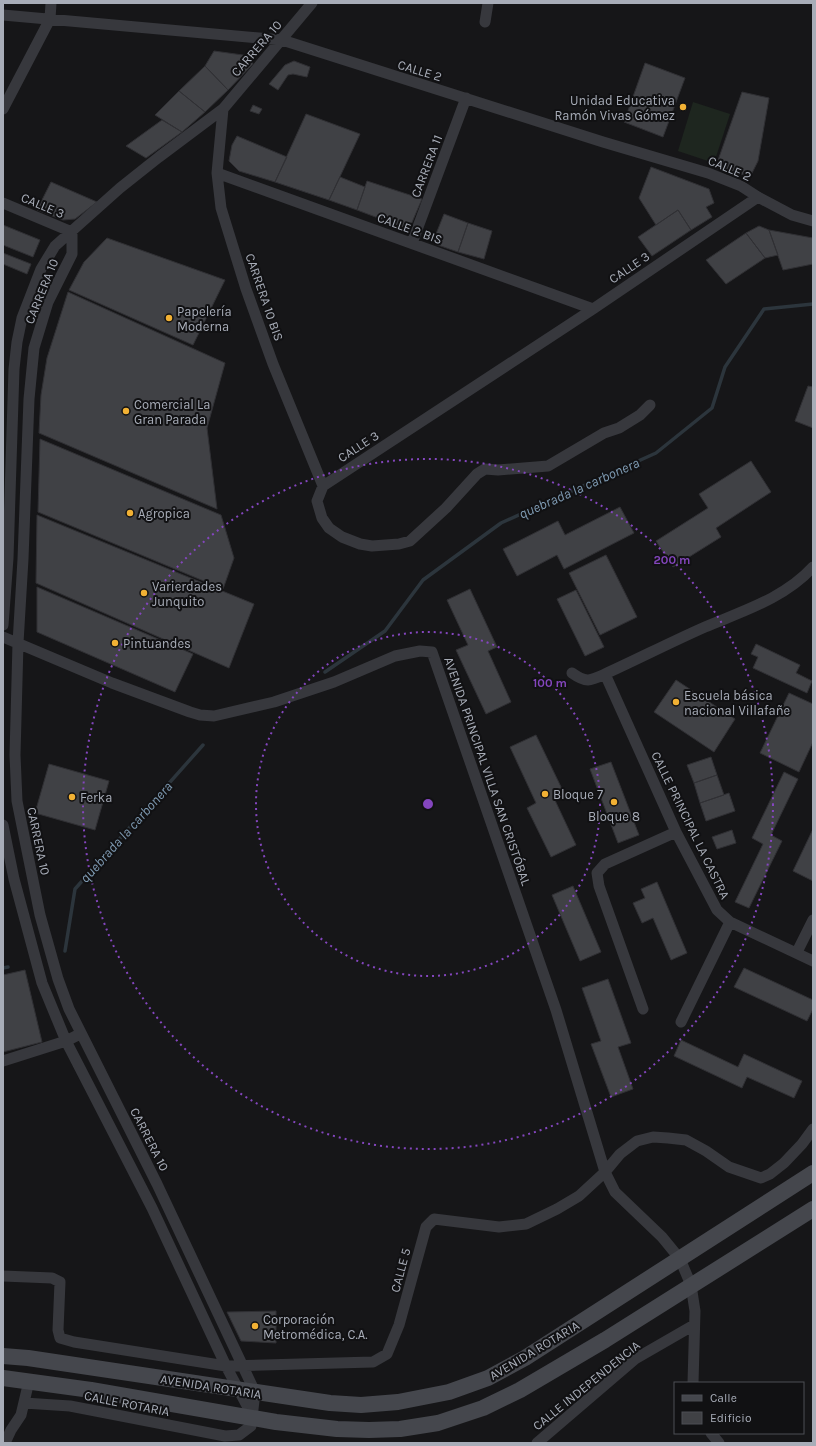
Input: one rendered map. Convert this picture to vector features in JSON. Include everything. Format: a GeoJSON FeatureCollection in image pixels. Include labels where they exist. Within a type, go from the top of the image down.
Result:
{"type":"FeatureCollection","features":[{"type":"Feature","properties":{"kind":"main road","name":"AVENIDA ROTARIA"},"geometry":{"type":"LineString","coordinates":[[3,1356],[28,1358],[330,1403],[361,1405],[398,1402],[449,1392],[488,1378],[525,1358],[813,1173]]}},
{"type":"Feature","properties":{"kind":"main road","name":"AVENIDA ROTARIA"},"geometry":{"type":"LineString","coordinates":[[3,1378],[284,1423],[337,1429],[400,1429],[438,1423],[483,1408],[520,1390],[605,1340],[813,1209]]}},
{"type":"Feature","properties":{"kind":"street"},"geometry":{"type":"LineString","coordinates":[[3,109],[50,19],[51,3]]}},
{"type":"Feature","properties":{"kind":"street","name":"CARRERA 10"},"geometry":{"type":"LineString","coordinates":[[3,625],[8,558],[14,369],[17,342],[22,318],[41,269],[55,246],[126,184],[223,109],[312,3]]}},
{"type":"Feature","properties":{"kind":"street"},"geometry":{"type":"LineString","coordinates":[[484,22],[488,3]]}},
{"type":"Feature","properties":{"kind":"street","name":"CALLE 2"},"geometry":{"type":"LineString","coordinates":[[3,15],[282,40],[603,142],[708,173],[741,186],[792,215],[813,221]]}},
{"type":"Feature","properties":{"kind":"street","name":"CARRERA 11"},"geometry":{"type":"LineString","coordinates":[[412,244],[466,98]]}},
{"type":"Feature","properties":{"kind":"street","name":"CARRERA 10 BIS"},"geometry":{"type":"LineString","coordinates":[[223,109],[217,173],[221,208],[246,289],[273,364],[323,486]]}},
{"type":"Feature","properties":{"kind":"street","name":"CALLE 2 BIS"},"geometry":{"type":"LineString","coordinates":[[217,173],[593,308]]}},
{"type":"Feature","properties":{"kind":"street","name":"CALLE 3"},"geometry":{"type":"LineString","coordinates":[[323,486],[758,197]]}},
{"type":"Feature","properties":{"kind":"street","name":"CALLE 3"},"geometry":{"type":"LineString","coordinates":[[3,203],[72,232]]}},
{"type":"Feature","properties":{"kind":"street","name":"CARRERA 10"},"geometry":{"type":"LineString","coordinates":[[72,232],[72,254],[48,302],[34,348],[29,399],[23,559],[18,643],[15,755],[17,801],[40,915],[58,979],[80,1034],[157,1184],[255,1392]]}},
{"type":"Feature","properties":{"kind":"street"},"geometry":{"type":"LineString","coordinates":[[30,295],[48,302]]}},
{"type":"Feature","properties":{"kind":"street"},"geometry":{"type":"LineString","coordinates":[[13,396],[29,399]]}},
{"type":"Feature","properties":{"kind":"street"},"geometry":{"type":"LineString","coordinates":[[323,486],[317,501],[322,518],[329,528],[342,537],[360,544],[372,546],[399,544],[410,541],[446,508],[477,474],[485,469],[498,470],[548,466],[604,433],[619,428],[650,406]]}},
{"type":"Feature","properties":{"kind":"street"},"geometry":{"type":"LineString","coordinates":[[572,673],[581,680],[592,680],[704,628],[754,607],[786,590],[805,576],[813,567]]}},
{"type":"Feature","properties":{"kind":"street","name":"AVENIDA PRINCIPAL VILLA SAN CRISTÓBAL"},"geometry":{"type":"LineString","coordinates":[[3,637],[112,683],[190,712],[200,715],[214,716],[274,702],[334,682],[395,656],[420,651],[432,652],[556,1010],[605,1172]]}},
{"type":"Feature","properties":{"kind":"street","name":"CALLE PRINCIPAL LA CASTRA"},"geometry":{"type":"LineString","coordinates":[[605,674],[676,832],[717,910],[730,922],[797,952],[813,961]]}},
{"type":"Feature","properties":{"kind":"street"},"geometry":{"type":"LineString","coordinates":[[3,825],[14,879],[42,983],[66,1041],[156,1215],[237,1389],[253,1417]]}},
{"type":"Feature","properties":{"kind":"street"},"geometry":{"type":"LineString","coordinates":[[643,1009],[599,886],[597,873],[605,864],[676,832]]}},
{"type":"Feature","properties":{"kind":"street"},"geometry":{"type":"LineString","coordinates":[[797,952],[813,920]]}},
{"type":"Feature","properties":{"kind":"street"},"geometry":{"type":"LineString","coordinates":[[681,1022],[730,922]]}},
{"type":"Feature","properties":{"kind":"street"},"geometry":{"type":"LineString","coordinates":[[3,1060],[66,1041],[80,1034]]}},
{"type":"Feature","properties":{"kind":"street"},"geometry":{"type":"LineString","coordinates":[[693,1382],[695,1312],[691,1286],[680,1258],[662,1237],[615,1192],[605,1172],[620,1154],[637,1141],[653,1137],[686,1140],[730,1167],[761,1178],[770,1174],[784,1163],[802,1144],[813,1129]]}},
{"type":"Feature","properties":{"kind":"street","name":"CALLE 5"},"geometry":{"type":"LineString","coordinates":[[3,1276],[52,1278],[60,1282],[58,1330],[60,1338],[74,1342],[226,1366],[243,1367],[373,1362],[387,1354],[399,1326],[426,1227],[434,1218],[499,1227],[526,1224],[557,1209],[579,1196],[605,1172]]}},
{"type":"Feature","properties":{"kind":"street","name":"CALLE INDEPENDENCIA"},"geometry":{"type":"LineString","coordinates":[[537,1443],[635,1359],[694,1325]]}},
{"type":"Feature","properties":{"kind":"street"},"geometry":{"type":"LineString","coordinates":[[5,1443],[7,1430],[21,1415],[29,1381]]}},
{"type":"Feature","properties":{"kind":"street"},"geometry":{"type":"LineString","coordinates":[[253,1417],[255,1392]]}},
{"type":"Feature","properties":{"kind":"street","name":"CALLE ROTARIA"},"geometry":{"type":"LineString","coordinates":[[24,1403],[70,1406],[225,1436],[239,1435],[250,1426],[253,1417]]}},
{"type":"Feature","properties":{"kind":"street"},"geometry":{"type":"LineString","coordinates":[[712,1434],[719,1443]]}},
{"type":"Feature","properties":{"kind":"shaded area"},"geometry":{"type":"Polygon","coordinates":[[[693,102],[730,114],[714,163],[678,151],[693,102]]]}},
{"type":"Feature","properties":{"kind":"building"},"geometry":{"type":"Polygon","coordinates":[[[214,51],[250,56],[253,64],[228,90],[205,66],[214,51]]]}},
{"type":"Feature","properties":{"kind":"building"},"geometry":{"type":"Polygon","coordinates":[[[294,61],[310,67],[307,77],[293,74],[288,75],[278,90],[269,84],[285,65],[294,61]]]}},
{"type":"Feature","properties":{"kind":"building"},"geometry":{"type":"Polygon","coordinates":[[[645,63],[685,78],[663,137],[624,122],[645,63]]]}},
{"type":"Feature","properties":{"kind":"building"},"geometry":{"type":"Polygon","coordinates":[[[205,66],[228,90],[205,112],[179,91],[205,66]]]}},
{"type":"Feature","properties":{"kind":"building"},"geometry":{"type":"Polygon","coordinates":[[[179,91],[205,112],[182,132],[155,115],[179,91]]]}},
{"type":"Feature","properties":{"kind":"building"},"geometry":{"type":"Polygon","coordinates":[[[742,92],[769,98],[758,161],[750,177],[716,166],[742,92]]]}},
{"type":"Feature","properties":{"kind":"building"},"geometry":{"type":"Polygon","coordinates":[[[253,105],[262,109],[259,114],[250,111],[253,105]]]}},
{"type":"Feature","properties":{"kind":"building"},"geometry":{"type":"Polygon","coordinates":[[[306,114],[360,134],[329,200],[275,182],[306,114]]]}},
{"type":"Feature","properties":{"kind":"building"},"geometry":{"type":"Polygon","coordinates":[[[162,120],[182,132],[146,158],[126,146],[162,120]]]}},
{"type":"Feature","properties":{"kind":"building"},"geometry":{"type":"Polygon","coordinates":[[[237,136],[287,157],[275,182],[239,171],[229,161],[232,145],[237,136]]]}},
{"type":"Feature","properties":{"kind":"building"},"geometry":{"type":"Polygon","coordinates":[[[651,167],[709,189],[714,203],[706,207],[712,217],[691,230],[678,210],[656,225],[639,198],[651,167]]]}},
{"type":"Feature","properties":{"kind":"building"},"geometry":{"type":"Polygon","coordinates":[[[340,177],[365,187],[357,210],[329,200],[340,177]]]}},
{"type":"Feature","properties":{"kind":"building"},"geometry":{"type":"Polygon","coordinates":[[[367,181],[422,199],[410,227],[402,227],[357,210],[367,181]]]}},
{"type":"Feature","properties":{"kind":"building"},"geometry":{"type":"Polygon","coordinates":[[[51,182],[97,202],[75,219],[63,220],[37,210],[51,182]]]}},
{"type":"Feature","properties":{"kind":"building"},"geometry":{"type":"Polygon","coordinates":[[[678,210],[691,230],[652,256],[638,237],[678,210]]]}},
{"type":"Feature","properties":{"kind":"building"},"geometry":{"type":"Polygon","coordinates":[[[444,214],[468,223],[458,252],[435,244],[434,239],[444,214]]]}},
{"type":"Feature","properties":{"kind":"building"},"geometry":{"type":"Polygon","coordinates":[[[468,223],[492,231],[484,259],[458,252],[468,223]]]}},
{"type":"Feature","properties":{"kind":"building"},"geometry":{"type":"Polygon","coordinates":[[[3,225],[40,240],[33,257],[3,245],[3,225]]]}},
{"type":"Feature","properties":{"kind":"building"},"geometry":{"type":"Polygon","coordinates":[[[759,226],[769,230],[778,255],[765,258],[746,233],[759,226]]]}},
{"type":"Feature","properties":{"kind":"building"},"geometry":{"type":"Polygon","coordinates":[[[769,230],[813,238],[813,264],[783,270],[769,230]]]}},
{"type":"Feature","properties":{"kind":"building"},"geometry":{"type":"Polygon","coordinates":[[[746,233],[765,258],[726,284],[706,260],[746,233]]]}},
{"type":"Feature","properties":{"kind":"building","name":"Papelería Moderna"},"geometry":{"type":"Polygon","coordinates":[[[107,238],[225,280],[193,345],[69,290],[84,262],[107,238]]]}},
{"type":"Feature","properties":{"kind":"building"},"geometry":{"type":"Polygon","coordinates":[[[3,253],[31,264],[27,274],[3,264],[3,253]]]}},
{"type":"Feature","properties":{"kind":"building","name":"Comercial La Gran Parada"},"geometry":{"type":"Polygon","coordinates":[[[68,292],[225,363],[207,428],[217,509],[39,433],[41,395],[47,358],[68,292]]]}},
{"type":"Feature","properties":{"kind":"building"},"geometry":{"type":"Polygon","coordinates":[[[808,386],[813,387],[813,428],[795,421],[808,386]]]}},
{"type":"Feature","properties":{"kind":"building","name":"Agropica"},"geometry":{"type":"Polygon","coordinates":[[[40,439],[221,515],[234,558],[223,589],[38,512],[40,439]]]}},
{"type":"Feature","properties":{"kind":"building"},"geometry":{"type":"Polygon","coordinates":[[[751,461],[771,492],[716,528],[721,537],[673,567],[656,541],[708,508],[699,494],[751,461]]]}},
{"type":"Feature","properties":{"kind":"building"},"geometry":{"type":"Polygon","coordinates":[[[620,507],[634,533],[564,569],[557,555],[517,576],[503,549],[558,521],[565,535],[620,507]]]}},
{"type":"Feature","properties":{"kind":"building","name":"Varierdades Junquito"},"geometry":{"type":"Polygon","coordinates":[[[37,515],[254,604],[229,668],[36,583],[37,515]]]}},
{"type":"Feature","properties":{"kind":"building"},"geometry":{"type":"Polygon","coordinates":[[[606,555],[637,617],[600,635],[569,573],[606,555]]]}},
{"type":"Feature","properties":{"kind":"building","name":"Pintuandes"},"geometry":{"type":"Polygon","coordinates":[[[37,587],[193,654],[175,692],[37,632],[37,587]]]}},
{"type":"Feature","properties":{"kind":"building"},"geometry":{"type":"Polygon","coordinates":[[[470,589],[497,647],[488,651],[511,702],[486,714],[456,650],[468,645],[447,600],[470,589]]]}},
{"type":"Feature","properties":{"kind":"building"},"geometry":{"type":"Polygon","coordinates":[[[576,590],[604,647],[585,656],[557,599],[576,590]]]}},
{"type":"Feature","properties":{"kind":"building"},"geometry":{"type":"Polygon","coordinates":[[[756,644],[800,665],[796,673],[812,681],[807,693],[753,668],[758,657],[751,654],[756,644]]]}},
{"type":"Feature","properties":{"kind":"building"},"geometry":{"type":"Polygon","coordinates":[[[676,680],[735,719],[714,752],[654,712],[676,680]]]}},
{"type":"Feature","properties":{"kind":"building"},"geometry":{"type":"Polygon","coordinates":[[[789,693],[813,704],[813,742],[799,772],[760,753],[789,693]]]}},
{"type":"Feature","properties":{"kind":"building","name":"Bloque 7"},"geometry":{"type":"Polygon","coordinates":[[[536,735],[563,791],[553,796],[576,845],[551,857],[527,808],[536,803],[510,747],[536,735]]]}},
{"type":"Feature","properties":{"kind":"building"},"geometry":{"type":"Polygon","coordinates":[[[711,757],[717,775],[694,783],[687,765],[711,757]]]}},
{"type":"Feature","properties":{"kind":"building","name":"Bloque 8"},"geometry":{"type":"Polygon","coordinates":[[[611,762],[639,835],[618,843],[590,769],[611,762]]]}},
{"type":"Feature","properties":{"kind":"building","name":"Ferka"},"geometry":{"type":"Polygon","coordinates":[[[49,764],[109,781],[95,830],[35,813],[49,764]]]}},
{"type":"Feature","properties":{"kind":"building"},"geometry":{"type":"Polygon","coordinates":[[[784,772],[798,779],[771,835],[782,841],[749,908],[735,902],[763,844],[752,838],[784,772]]]}},
{"type":"Feature","properties":{"kind":"building"},"geometry":{"type":"Polygon","coordinates":[[[717,775],[724,795],[700,803],[694,783],[717,775]]]}},
{"type":"Feature","properties":{"kind":"building"},"geometry":{"type":"Polygon","coordinates":[[[729,793],[735,811],[706,821],[700,803],[729,793]]]}},
{"type":"Feature","properties":{"kind":"building"},"geometry":{"type":"Polygon","coordinates":[[[813,829],[813,881],[793,871],[813,829]]]}},
{"type":"Feature","properties":{"kind":"building"},"geometry":{"type":"Polygon","coordinates":[[[732,830],[736,843],[717,849],[712,837],[732,830]]]}},
{"type":"Feature","properties":{"kind":"building"},"geometry":{"type":"Polygon","coordinates":[[[657,882],[687,953],[671,960],[653,918],[642,923],[633,903],[645,898],[641,889],[657,882]]]}},
{"type":"Feature","properties":{"kind":"building"},"geometry":{"type":"Polygon","coordinates":[[[573,886],[601,952],[580,961],[552,895],[573,886]]]}},
{"type":"Feature","properties":{"kind":"building"},"geometry":{"type":"Polygon","coordinates":[[[744,968],[813,1000],[813,1009],[807,1021],[734,987],[744,968]]]}},
{"type":"Feature","properties":{"kind":"building"},"geometry":{"type":"Polygon","coordinates":[[[25,970],[42,1042],[3,1052],[3,975],[25,970]]]}},
{"type":"Feature","properties":{"kind":"building"},"geometry":{"type":"Polygon","coordinates":[[[608,979],[631,1043],[618,1047],[633,1089],[611,1097],[591,1044],[601,1041],[582,988],[608,979]]]}},
{"type":"Feature","properties":{"kind":"building"},"geometry":{"type":"Polygon","coordinates":[[[681,1040],[738,1067],[744,1054],[802,1081],[794,1098],[747,1077],[742,1088],[674,1056],[681,1040]]]}},
{"type":"Feature","properties":{"kind":"building","name":"Corporación Metromédica, C.A."},"geometry":{"type":"Polygon","coordinates":[[[276,1311],[276,1343],[241,1341],[227,1312],[276,1311]]]}},
{"type":"Feature","properties":{"kind":"waterway","name":"quebrada la carbonera"},"geometry":{"type":"LineString","coordinates":[[325,672],[385,631],[423,580],[501,523],[656,453],[712,408],[725,367],[764,309],[813,304]]}},
{"type":"Feature","properties":{"kind":"waterway","name":"quebrada la carbonera"},"geometry":{"type":"LineString","coordinates":[[65,951],[75,889],[203,745]]}},
{"type":"Feature","properties":{"kind":"waterway","name":"quebrada la carbonera"},"geometry":{"type":"LineString","coordinates":[[3,968],[8,967]]}},
{"type":"Feature","properties":{"kind":"place","name":"Unidad Educativa Ramón Vivas Gómez"},"geometry":{"type":"Point","coordinates":[683,107]}},
{"type":"Feature","properties":{"kind":"place","name":"Papelería Moderna"},"geometry":{"type":"Point","coordinates":[169,318]}},
{"type":"Feature","properties":{"kind":"place","name":"Comercial La Gran Parada"},"geometry":{"type":"Point","coordinates":[126,411]}},
{"type":"Feature","properties":{"kind":"place","name":"Agropica"},"geometry":{"type":"Point","coordinates":[130,513]}},
{"type":"Feature","properties":{"kind":"place","name":"Varierdades Junquito"},"geometry":{"type":"Point","coordinates":[144,593]}},
{"type":"Feature","properties":{"kind":"place","name":"Pintuandes"},"geometry":{"type":"Point","coordinates":[115,643]}},
{"type":"Feature","properties":{"kind":"place","name":"Escuela básica nacional Villafañe"},"geometry":{"type":"Point","coordinates":[676,702]}},
{"type":"Feature","properties":{"kind":"place","name":"Bloque 7"},"geometry":{"type":"Point","coordinates":[545,794]}},
{"type":"Feature","properties":{"kind":"place","name":"Ferka"},"geometry":{"type":"Point","coordinates":[72,797]}},
{"type":"Feature","properties":{"kind":"place","name":"Bloque 8"},"geometry":{"type":"Point","coordinates":[614,802]}},
{"type":"Feature","properties":{"kind":"place","name":"Corporación Metromédica, C.A."},"geometry":{"type":"Point","coordinates":[255,1326]}}]}
